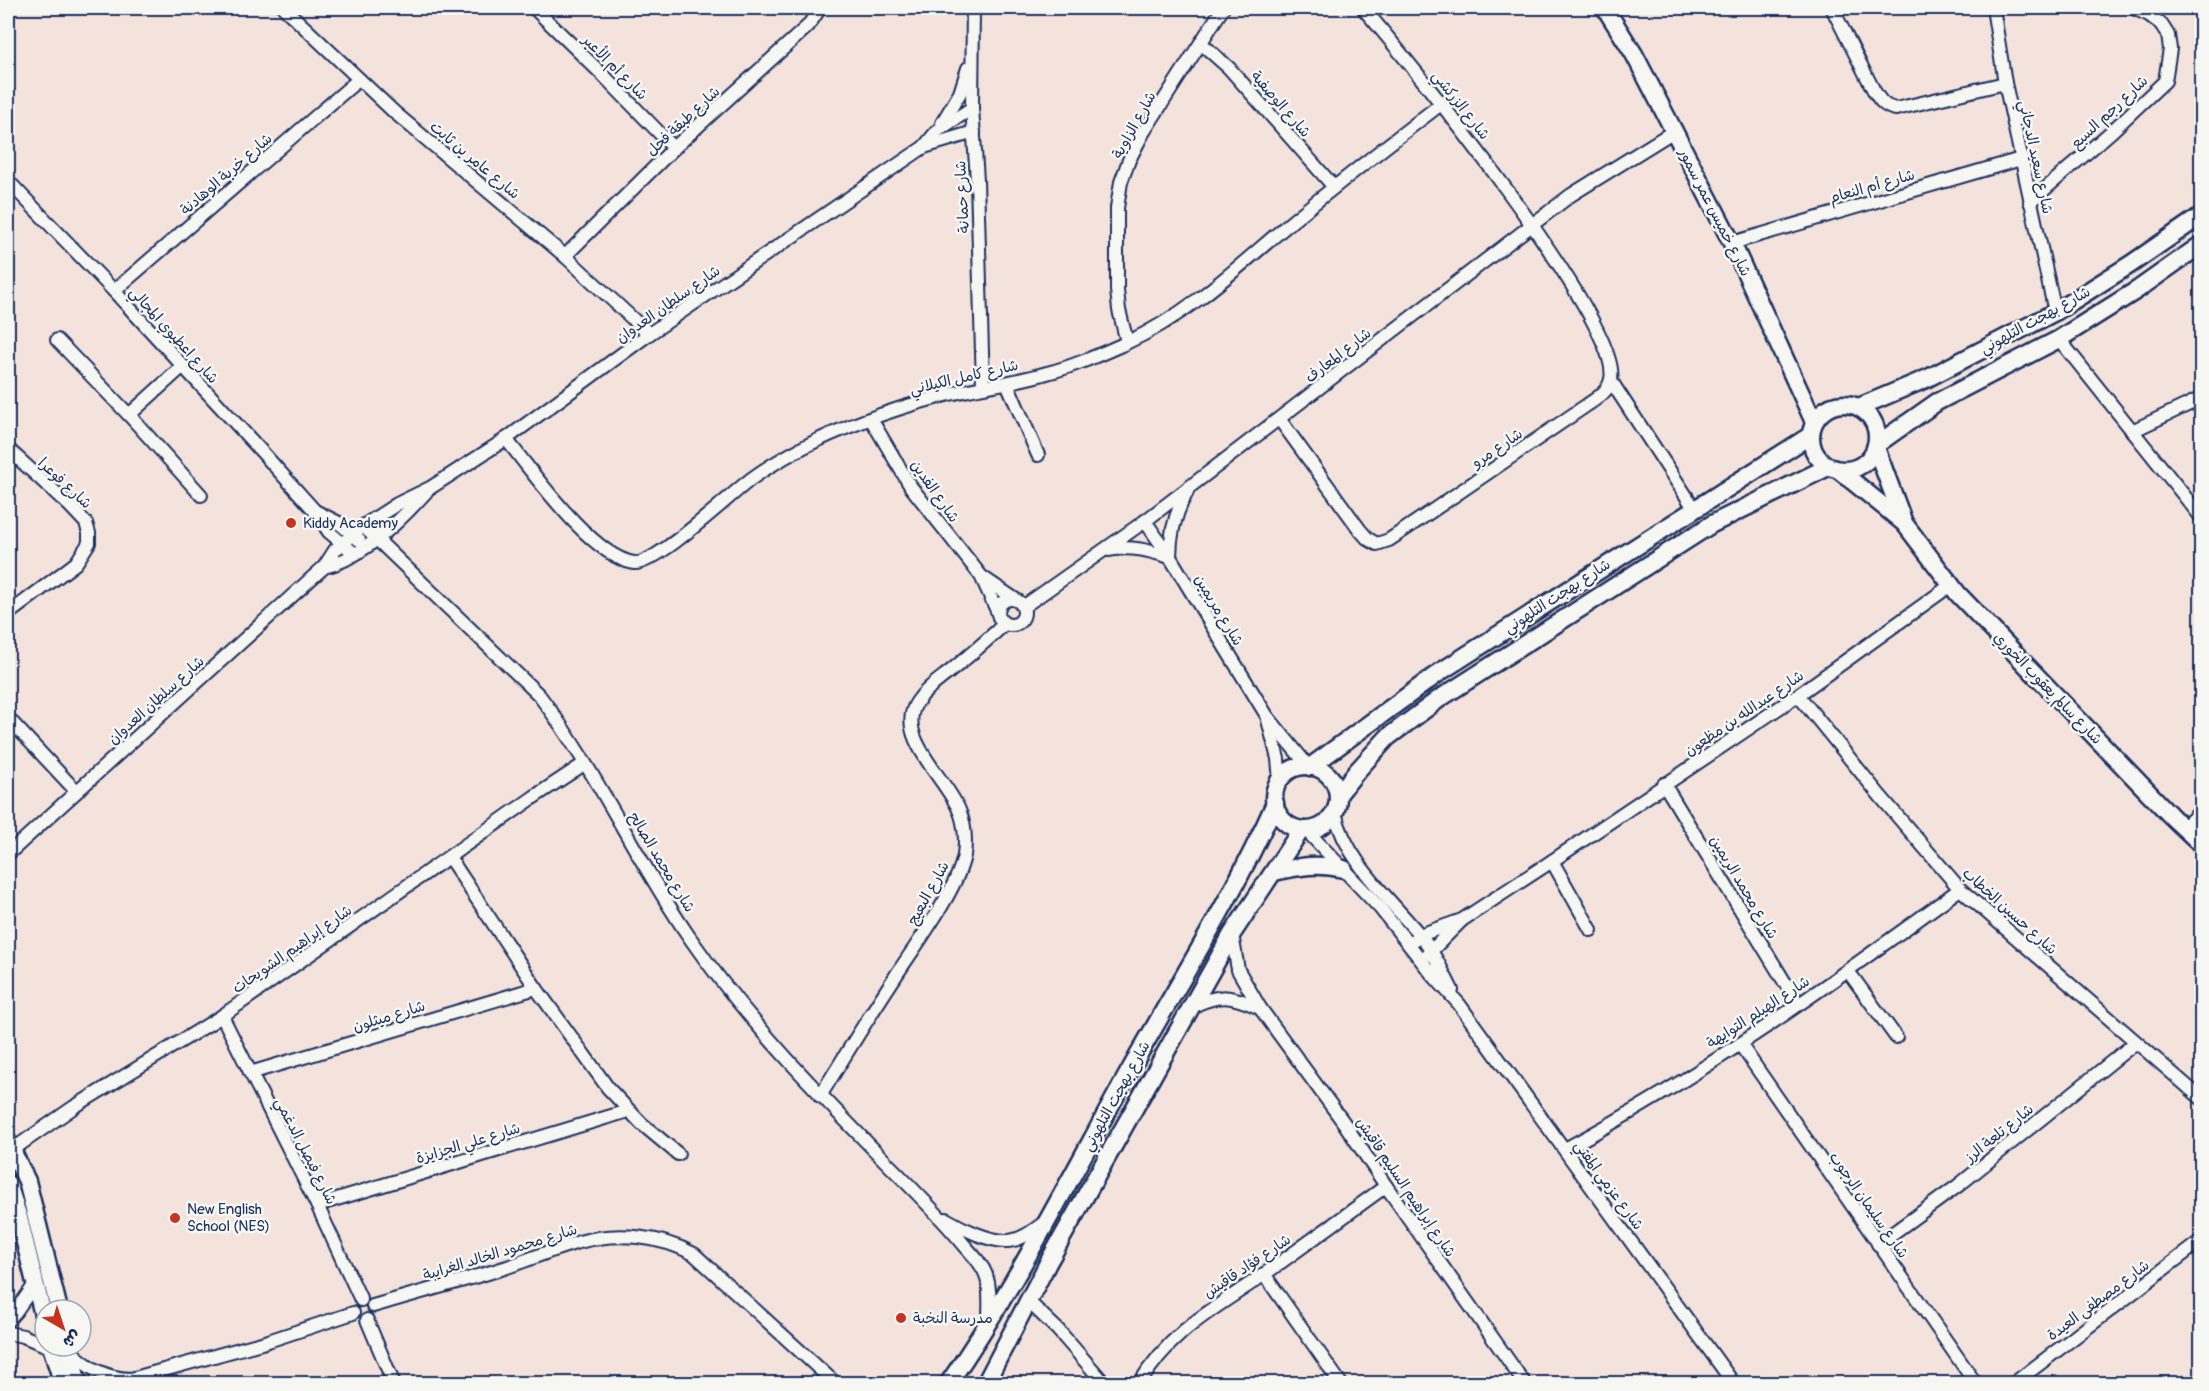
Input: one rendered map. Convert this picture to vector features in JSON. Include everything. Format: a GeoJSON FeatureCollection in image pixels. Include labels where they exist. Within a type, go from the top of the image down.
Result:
{"type":"FeatureCollection","features":[{"type":"Feature","properties":{"kind":"street","name":"شارع عامر بن ثابت"},"geometry":{"type":"LineString","coordinates":[[284,8],[358,80],[565,256],[649,334]]}},
{"type":"Feature","properties":{"kind":"street","name":"شارع أم الأعبر"},"geometry":{"type":"LineString","coordinates":[[534,8],[674,148]]}},
{"type":"Feature","properties":{"kind":"street","name":"شارع طبقة فحل"},"geometry":{"type":"LineString","coordinates":[[565,256],[674,148],[808,26],[820,8]]}},
{"type":"Feature","properties":{"kind":"street","name":"شارع حمانة"},"geometry":{"type":"LineString","coordinates":[[973,8],[972,108],[978,191],[983,386]]}},
{"type":"Feature","properties":{"kind":"street","name":"شارع الزاوية"},"geometry":{"type":"LineString","coordinates":[[1127,342],[1119,310],[1117,290],[1117,208],[1121,182],[1143,133],[1223,8]]}},
{"type":"Feature","properties":{"kind":"street","name":"شارع الزركشي"},"geometry":{"type":"LineString","coordinates":[[1363,8],[1441,104],[1532,223]]}},
{"type":"Feature","properties":{"kind":"street","name":"شارع خميس عمر سمور"},"geometry":{"type":"LineString","coordinates":[[1605,8],[1634,54],[1732,243],[1813,428]]}},
{"type":"Feature","properties":{"kind":"street"},"geometry":{"type":"LineString","coordinates":[[1832,8],[1877,95],[1887,107],[1896,109],[2005,83]]}},
{"type":"Feature","properties":{"kind":"street","name":"شارع سعيد الدجاني"},"geometry":{"type":"LineString","coordinates":[[1993,8],[2005,83],[2055,312]]}},
{"type":"Feature","properties":{"kind":"street","name":"شارع رجم السبع"},"geometry":{"type":"LineString","coordinates":[[2030,202],[2112,131],[2165,81],[2170,49],[2168,35],[2161,24],[2150,15],[2133,8]]}},
{"type":"Feature","properties":{"kind":"street","name":"شارع الوصفية"},"geometry":{"type":"LineString","coordinates":[[1202,44],[1229,68],[1334,187]]}},
{"type":"Feature","properties":{"kind":"street"},"geometry":{"type":"LineString","coordinates":[[936,131],[960,93],[972,56]]}},
{"type":"Feature","properties":{"kind":"street","name":"شارع خربة الوهادنة"},"geometry":{"type":"LineString","coordinates":[[114,291],[358,80]]}},
{"type":"Feature","properties":{"kind":"street","name":"شارع كامل الكيلاني"},"geometry":{"type":"LineString","coordinates":[[506,439],[567,514],[587,534],[622,560],[642,563],[666,550],[765,470],[831,434],[908,405],[983,386],[1007,383],[1076,364],[1127,342],[1168,320],[1210,290],[1334,187],[1441,104]]}},
{"type":"Feature","properties":{"kind":"street","name":"شارع سلطان العدوان"},"geometry":{"type":"LineString","coordinates":[[924,147],[936,131],[972,108]]}},
{"type":"Feature","properties":{"kind":"street","name":"شارع سلطان العدوان"},"geometry":{"type":"LineString","coordinates":[[8,855],[324,567],[329,557],[363,526],[397,504],[430,488],[506,439],[649,334],[924,147],[974,132]]}},
{"type":"Feature","properties":{"kind":"street","name":"شارع المعارف"},"geometry":{"type":"LineString","coordinates":[[1020,604],[1104,552],[1280,420],[1532,223],[1571,195],[1674,132]]}},
{"type":"Feature","properties":{"kind":"street","name":"شارع أم النعام"},"geometry":{"type":"LineString","coordinates":[[1732,243],[2021,159]]}},
{"type":"Feature","properties":{"kind":"street","name":"شارع اعطيوي المجالي"},"geometry":{"type":"LineString","coordinates":[[8,181],[114,291],[315,511],[322,523],[355,554]]}},
{"type":"Feature","properties":{"kind":"street","name":"شارع بهجت التلهوني"},"geometry":{"type":"LineString","coordinates":[[1859,407],[1928,378],[2055,312],[2202,215]]}},
{"type":"Feature","properties":{"kind":"street"},"geometry":{"type":"LineString","coordinates":[[1532,223],[1607,349],[1611,362],[1611,381],[1694,508]]}},
{"type":"Feature","properties":{"kind":"street","name":"شارع بهجت التلهوني"},"geometry":{"type":"LineString","coordinates":[[1876,447],[1937,402],[2059,339],[2137,290],[2202,244]]}},
{"type":"Feature","properties":{"kind":"street"},"geometry":{"type":"LineString","coordinates":[[2059,339],[2202,518]]}},
{"type":"Feature","properties":{"kind":"street"},"geometry":{"type":"LineString","coordinates":[[57,340],[201,495]]}},
{"type":"Feature","properties":{"kind":"street"},"geometry":{"type":"LineString","coordinates":[[129,415],[182,367]]}},
{"type":"Feature","properties":{"kind":"street","name":"شارع مرو"},"geometry":{"type":"LineString","coordinates":[[1280,420],[1360,530],[1368,539],[1377,544],[1389,540],[1587,405],[1601,395],[1611,381]]}},
{"type":"Feature","properties":{"kind":"street"},"geometry":{"type":"LineString","coordinates":[[1007,383],[1038,455]]}},
{"type":"Feature","properties":{"kind":"street"},"geometry":{"type":"LineString","coordinates":[[2132,431],[2202,398]]}},
{"type":"Feature","properties":{"kind":"street"},"geometry":{"type":"LineString","coordinates":[[1850,405],[1859,407],[1874,423],[1877,434],[1876,447],[1866,463],[1858,468],[1834,469],[1814,453],[1813,428],[1826,409],[1850,405]]}},
{"type":"Feature","properties":{"kind":"street","name":"شارع الفدين"},"geometry":{"type":"LineString","coordinates":[[871,419],[911,487],[981,576],[998,613]]}},
{"type":"Feature","properties":{"kind":"street","name":"شارع بهجت التلهوني"},"geometry":{"type":"LineString","coordinates":[[1309,767],[1440,672],[1694,508],[1813,428]]}},
{"type":"Feature","properties":{"kind":"street","name":"شارع سالم يعقوب الخوري"},"geometry":{"type":"LineString","coordinates":[[1876,447],[1904,524]]}},
{"type":"Feature","properties":{"kind":"street","name":"شارع فوعرا"},"geometry":{"type":"LineString","coordinates":[[8,449],[86,523],[89,543],[76,563],[8,614]]}},
{"type":"Feature","properties":{"kind":"street","name":"شارع بهجت التلهوني"},"geometry":{"type":"LineString","coordinates":[[1337,803],[1357,771],[1388,737],[1440,699],[1730,513],[1834,469]]}},
{"type":"Feature","properties":{"kind":"street","name":"شارع سالم يعقوب الخوري"},"geometry":{"type":"LineString","coordinates":[[1834,469],[1904,524],[1951,585],[2183,828],[2202,845]]}},
{"type":"Feature","properties":{"kind":"street"},"geometry":{"type":"LineString","coordinates":[[1104,552],[1112,549],[1140,549],[1170,556],[1172,526],[1177,511],[1191,486]]}},
{"type":"Feature","properties":{"kind":"street","name":"شارع سلطان العدوان"},"geometry":{"type":"LineString","coordinates":[[324,567],[355,554],[371,543],[401,519],[430,488]]}},
{"type":"Feature","properties":{"kind":"street","name":"شارع اعطيوي المجالي"},"geometry":{"type":"LineString","coordinates":[[315,511],[330,518],[352,535],[371,543]]}},
{"type":"Feature","properties":{"kind":"street","name":"شارع مريمين"},"geometry":{"type":"LineString","coordinates":[[1145,521],[1170,556],[1267,716],[1309,767]]}},
{"type":"Feature","properties":{"kind":"street","name":"شارع محمد الصالح"},"geometry":{"type":"LineString","coordinates":[[363,526],[371,543],[528,684],[550,710],[689,936],[728,988],[820,1096],[937,1214],[981,1264],[986,1274],[990,1295],[989,1323]]}},
{"type":"Feature","properties":{"kind":"street","name":"شارع الفدين"},"geometry":{"type":"LineString","coordinates":[[981,576],[1020,604]]}},
{"type":"Feature","properties":{"kind":"street","name":"شارع عبدالله بن مظعون"},"geometry":{"type":"LineString","coordinates":[[1409,944],[1420,935],[1462,920],[1552,861],[1798,695],[1951,585]]}},
{"type":"Feature","properties":{"kind":"street"},"geometry":{"type":"LineString","coordinates":[[1003,601],[1020,604],[1024,612],[1022,621],[1014,626],[1004,624],[998,613],[998,608],[1003,601]]}},
{"type":"Feature","properties":{"kind":"street","name":"شارع البعيج"},"geometry":{"type":"LineString","coordinates":[[820,1096],[930,923],[959,873],[964,855],[965,838],[959,810],[918,745],[910,716],[916,703],[931,686],[986,642],[1004,624]]}},
{"type":"Feature","properties":{"kind":"street","name":"شارع حسين الخطاب"},"geometry":{"type":"LineString","coordinates":[[1798,695],[1874,789],[1960,889],[2202,1099]]}},
{"type":"Feature","properties":{"kind":"street","name":"شارع مريمين"},"geometry":{"type":"LineString","coordinates":[[1267,716],[1278,759],[1280,781]]}},
{"type":"Feature","properties":{"kind":"street"},"geometry":{"type":"LineString","coordinates":[[8,718],[76,791]]}},
{"type":"Feature","properties":{"kind":"street","name":"شارع إبراهيم الشويحات"},"geometry":{"type":"LineString","coordinates":[[9,1148],[222,1016],[584,764]]}},
{"type":"Feature","properties":{"kind":"street"},"geometry":{"type":"LineString","coordinates":[[1309,767],[1321,770],[1329,776],[1335,785],[1337,803],[1323,825],[1304,830],[1292,827],[1283,821],[1275,803],[1276,788],[1292,770],[1309,767]]}},
{"type":"Feature","properties":{"kind":"street","name":"شارع محمد الريمين"},"geometry":{"type":"LineString","coordinates":[[1664,784],[1798,1004]]}},
{"type":"Feature","properties":{"kind":"street","name":"شارع بهجت التلهوني"},"geometry":{"type":"LineString","coordinates":[[948,1383],[989,1323],[1049,1220],[1161,1014],[1229,896],[1275,803]]}},
{"type":"Feature","properties":{"kind":"street","name":"شارع عزمي المفتي"},"geometry":{"type":"LineString","coordinates":[[1337,803],[1341,834],[1356,859],[1420,935],[1432,952],[1459,1004]]}},
{"type":"Feature","properties":{"kind":"street"},"geometry":{"type":"LineString","coordinates":[[2183,828],[2202,810]]}},
{"type":"Feature","properties":{"kind":"street","name":"شارع بهجت التلهوني"},"geometry":{"type":"LineString","coordinates":[[985,1383],[1028,1301],[1232,934],[1304,830]]}},
{"type":"Feature","properties":{"kind":"street","name":"شارع عزمي المفتي"},"geometry":{"type":"LineString","coordinates":[[1304,830],[1380,908],[1459,1004],[1734,1383]]}},
{"type":"Feature","properties":{"kind":"street"},"geometry":{"type":"LineString","coordinates":[[449,857],[536,988],[608,1088],[628,1111],[678,1154]]}},
{"type":"Feature","properties":{"kind":"street"},"geometry":{"type":"LineString","coordinates":[[1552,861],[1591,930]]}},
{"type":"Feature","properties":{"kind":"street"},"geometry":{"type":"LineString","coordinates":[[1274,872],[1310,865],[1344,869]]}},
{"type":"Feature","properties":{"kind":"street","name":"شارع الهيلم التوايهة"},"geometry":{"type":"LineString","coordinates":[[1565,1149],[1592,1135],[1740,1044],[1848,971],[1960,889]]}},
{"type":"Feature","properties":{"kind":"street","name":"شارع عبدالله بن مظعون"},"geometry":{"type":"LineString","coordinates":[[1421,960],[1432,952],[1462,920]]}},
{"type":"Feature","properties":{"kind":"street","name":"شارع إبراهيم السليم قاقيش"},"geometry":{"type":"LineString","coordinates":[[1232,934],[1238,970],[1260,1008],[1344,1123],[1525,1383]]}},
{"type":"Feature","properties":{"kind":"street"},"geometry":{"type":"LineString","coordinates":[[1848,971],[1896,1037]]}},
{"type":"Feature","properties":{"kind":"street","name":"شارع ميثلون"},"geometry":{"type":"LineString","coordinates":[[250,1073],[536,988]]}},
{"type":"Feature","properties":{"kind":"street"},"geometry":{"type":"LineString","coordinates":[[1191,1007],[1215,997],[1227,996],[1260,1008]]}},
{"type":"Feature","properties":{"kind":"street","name":"شارع فيصل الدغمي"},"geometry":{"type":"LineString","coordinates":[[222,1016],[317,1205],[361,1300]]}},
{"type":"Feature","properties":{"kind":"street","name":"شارع تلعة الرز"},"geometry":{"type":"LineString","coordinates":[[1878,1244],[1959,1185],[2135,1043]]}},
{"type":"Feature","properties":{"kind":"street","name":"شارع سليمان الرجوب"},"geometry":{"type":"LineString","coordinates":[[1740,1044],[1976,1383]]}},
{"type":"Feature","properties":{"kind":"street","name":"شارع علي الجزايزة"},"geometry":{"type":"LineString","coordinates":[[317,1205],[628,1111]]}},
{"type":"Feature","properties":{"kind":"street"},"geometry":{"type":"LineString","coordinates":[[9,1148],[29,1189],[56,1298]]}},
{"type":"Feature","properties":{"kind":"street"},"geometry":{"type":"LineString","coordinates":[[8,1184],[19,1218],[39,1298]]}},
{"type":"Feature","properties":{"kind":"street","name":"شارع فؤاد قاقيش"},"geometry":{"type":"LineString","coordinates":[[1139,1383],[1162,1351],[1178,1334],[1386,1186]]}},
{"type":"Feature","properties":{"kind":"street","name":"شارع محمد الصالح"},"geometry":{"type":"LineString","coordinates":[[937,1214],[968,1230],[997,1240],[1008,1241],[1020,1238],[1049,1220]]}},
{"type":"Feature","properties":{"kind":"street","name":"شارع محمود الخالد الغرايبة"},"geometry":{"type":"LineString","coordinates":[[373,1306],[503,1268],[580,1241],[632,1236],[656,1239],[675,1244],[694,1254],[836,1383]]}},
{"type":"Feature","properties":{"kind":"street","name":"شارع مصطفى العيدة"},"geometry":{"type":"LineString","coordinates":[[2013,1383],[2202,1240]]}},
{"type":"Feature","properties":{"kind":"street"},"geometry":{"type":"LineString","coordinates":[[1264,1274],[1341,1383]]}},
{"type":"Feature","properties":{"kind":"street"},"geometry":{"type":"LineString","coordinates":[[8,1320],[35,1284]]}},
{"type":"Feature","properties":{"kind":"street"},"geometry":{"type":"LineString","coordinates":[[361,1300],[368,1300],[373,1306],[373,1314],[367,1320],[360,1320],[353,1313],[354,1305],[361,1300]]}},
{"type":"Feature","properties":{"kind":"street"},"geometry":{"type":"LineString","coordinates":[[1028,1301],[1058,1330],[1105,1383]]}},
{"type":"Feature","properties":{"kind":"street"},"geometry":{"type":"LineString","coordinates":[[74,1358],[101,1374],[114,1378],[131,1379],[265,1342],[353,1313]]}},
{"type":"Feature","properties":{"kind":"street"},"geometry":{"type":"LineString","coordinates":[[367,1320],[394,1383]]}},
{"type":"Feature","properties":{"kind":"street"},"geometry":{"type":"LineString","coordinates":[[8,1333],[33,1339]]}},
{"type":"Feature","properties":{"kind":"street"},"geometry":{"type":"LineString","coordinates":[[57,1358],[63,1383]]}},
{"type":"Feature","properties":{"kind":"street"},"geometry":{"type":"LineString","coordinates":[[62,1358],[78,1383]]}},
{"type":"Feature","properties":{"kind":"place","name":"Kiddy Academy"},"geometry":{"type":"Point","coordinates":[291,523]}},
{"type":"Feature","properties":{"kind":"place","name":"New English School (NES)"},"geometry":{"type":"Point","coordinates":[175,1218]}},
{"type":"Feature","properties":{"kind":"place","name":"مدرسة النخبة"},"geometry":{"type":"Point","coordinates":[901,1318]}}]}
